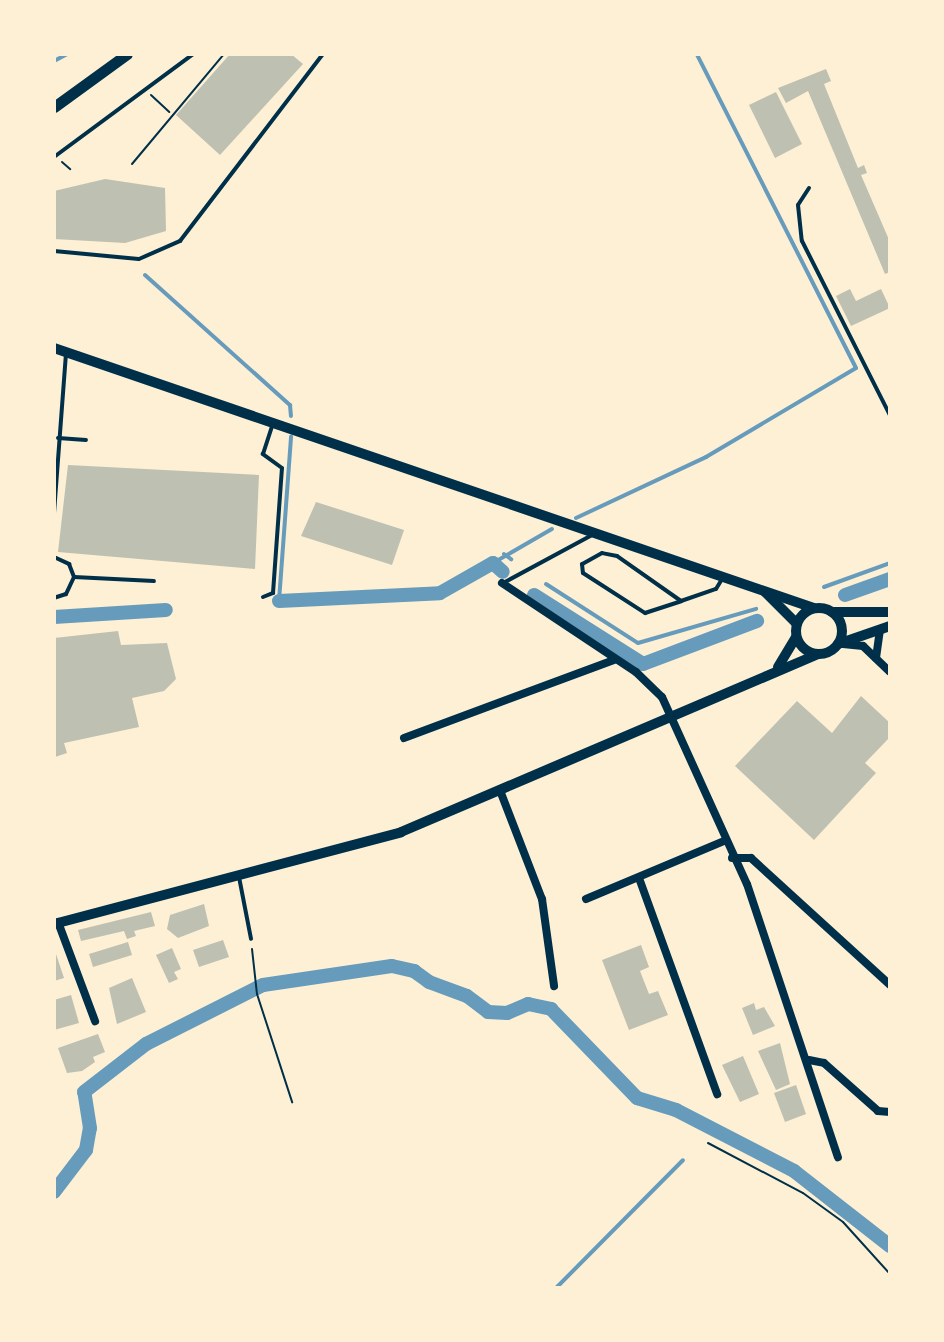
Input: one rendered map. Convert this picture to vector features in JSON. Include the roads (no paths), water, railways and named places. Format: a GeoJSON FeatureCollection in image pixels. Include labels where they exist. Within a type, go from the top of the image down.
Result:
{"type":"FeatureCollection","features":[{"type":"Feature","properties":{"kind":"main road"},"geometry":{"type":"LineString","coordinates":[[54,107],[127,54]]}},
{"type":"Feature","properties":{"kind":"street"},"geometry":{"type":"LineString","coordinates":[[54,348],[814,608],[832,612],[890,612]]}},
{"type":"Feature","properties":{"kind":"street"},"geometry":{"type":"LineString","coordinates":[[502,583],[651,685],[673,716],[724,841],[747,884],[809,1060],[838,1157]]}},
{"type":"Feature","properties":{"kind":"street"},"geometry":{"type":"LineString","coordinates":[[764,591],[797,624]]}},
{"type":"Feature","properties":{"kind":"street"},"geometry":{"type":"LineString","coordinates":[[766,675],[788,658],[797,624],[814,608]]}},
{"type":"Feature","properties":{"kind":"street"},"geometry":{"type":"LineString","coordinates":[[832,612],[842,630],[838,644]]}},
{"type":"Feature","properties":{"kind":"street"},"geometry":{"type":"LineString","coordinates":[[95,1021],[56,923],[375,841],[501,793],[838,644],[885,629]]}},
{"type":"Feature","properties":{"kind":"street"},"geometry":{"type":"LineString","coordinates":[[876,659],[885,629]]}},
{"type":"Feature","properties":{"kind":"street"},"geometry":{"type":"LineString","coordinates":[[796,637],[808,652],[818,654]]}},
{"type":"Feature","properties":{"kind":"street"},"geometry":{"type":"LineString","coordinates":[[838,644],[863,646],[890,672]]}},
{"type":"Feature","properties":{"kind":"street"},"geometry":{"type":"LineString","coordinates":[[404,738],[614,660]]}},
{"type":"Feature","properties":{"kind":"street"},"geometry":{"type":"LineString","coordinates":[[501,793],[542,899],[554,986]]}},
{"type":"Feature","properties":{"kind":"street"},"geometry":{"type":"LineString","coordinates":[[586,899],[724,841]]}},
{"type":"Feature","properties":{"kind":"street"},"geometry":{"type":"LineString","coordinates":[[732,858],[751,858],[890,985]]}},
{"type":"Feature","properties":{"kind":"street"},"geometry":{"type":"LineString","coordinates":[[639,878],[717,1094]]}},
{"type":"Feature","properties":{"kind":"street"},"geometry":{"type":"LineString","coordinates":[[809,1060],[824,1063],[878,1111],[890,1112]]}},
{"type":"Feature","properties":{"kind":"lane"},"geometry":{"type":"LineString","coordinates":[[54,157],[193,54]]}},
{"type":"Feature","properties":{"kind":"lane"},"geometry":{"type":"LineString","coordinates":[[54,251],[149,257],[180,241],[323,54]]}},
{"type":"Feature","properties":{"kind":"lane"},"geometry":{"type":"LineString","coordinates":[[809,188],[798,205],[802,241],[890,415]]}},
{"type":"Feature","properties":{"kind":"lane"},"geometry":{"type":"LineString","coordinates":[[54,513],[66,351]]}},
{"type":"Feature","properties":{"kind":"lane"},"geometry":{"type":"LineString","coordinates":[[263,597],[273,593],[282,468],[263,454],[274,421]]}},
{"type":"Feature","properties":{"kind":"lane"},"geometry":{"type":"LineString","coordinates":[[58,438],[86,440]]}},
{"type":"Feature","properties":{"kind":"lane"},"geometry":{"type":"LineString","coordinates":[[502,583],[595,533]]}},
{"type":"Feature","properties":{"kind":"lane"},"geometry":{"type":"LineString","coordinates":[[681,601],[617,556],[602,553],[582,564],[583,573],[645,613],[681,601],[716,589],[723,577]]}},
{"type":"Feature","properties":{"kind":"lane"},"geometry":{"type":"LineString","coordinates":[[54,557],[69,564],[74,577],[66,594],[54,598]]}},
{"type":"Feature","properties":{"kind":"lane"},"geometry":{"type":"LineString","coordinates":[[74,577],[154,581]]}},
{"type":"Feature","properties":{"kind":"lane"},"geometry":{"type":"LineString","coordinates":[[239,875],[251,939]]}},
{"type":"Feature","properties":{"kind":"waterway"},"geometry":{"type":"LineString","coordinates":[[54,61],[67,54]]}},
{"type":"Feature","properties":{"kind":"waterway"},"geometry":{"type":"LineString","coordinates":[[576,518],[706,457],[856,368],[697,54]]}},
{"type":"Feature","properties":{"kind":"waterway"},"geometry":{"type":"LineString","coordinates":[[145,275],[290,405],[291,416]]}},
{"type":"Feature","properties":{"kind":"waterway"},"geometry":{"type":"LineString","coordinates":[[279,601],[291,436]]}},
{"type":"Feature","properties":{"kind":"waterway"},"geometry":{"type":"LineString","coordinates":[[493,563],[552,529]]}},
{"type":"Feature","properties":{"kind":"waterway"},"geometry":{"type":"LineString","coordinates":[[504,554],[511,559]]}},
{"type":"Feature","properties":{"kind":"waterway"},"geometry":{"type":"LineString","coordinates":[[279,601],[440,593],[493,563],[503,572]]}},
{"type":"Feature","properties":{"kind":"waterway"},"geometry":{"type":"LineString","coordinates":[[824,587],[890,563]]}},
{"type":"Feature","properties":{"kind":"waterway"},"geometry":{"type":"LineString","coordinates":[[845,595],[890,579]]}},
{"type":"Feature","properties":{"kind":"waterway"},"geometry":{"type":"LineString","coordinates":[[546,584],[638,643],[756,609]]}},
{"type":"Feature","properties":{"kind":"waterway"},"geometry":{"type":"LineString","coordinates":[[534,595],[643,664],[757,621]]}},
{"type":"Feature","properties":{"kind":"waterway"},"geometry":{"type":"LineString","coordinates":[[54,617],[166,610]]}},
{"type":"Feature","properties":{"kind":"waterway"},"geometry":{"type":"LineString","coordinates":[[54,1192],[86,1150],[90,1128],[84,1092],[146,1044],[263,985],[392,966],[414,971],[429,982],[467,996],[488,1012],[507,1013],[528,1004],[551,1009],[637,1098],[676,1110],[794,1171],[890,1246]]}},
{"type":"Feature","properties":{"kind":"waterway"},"geometry":{"type":"LineString","coordinates":[[556,1288],[683,1160]]}}]}
